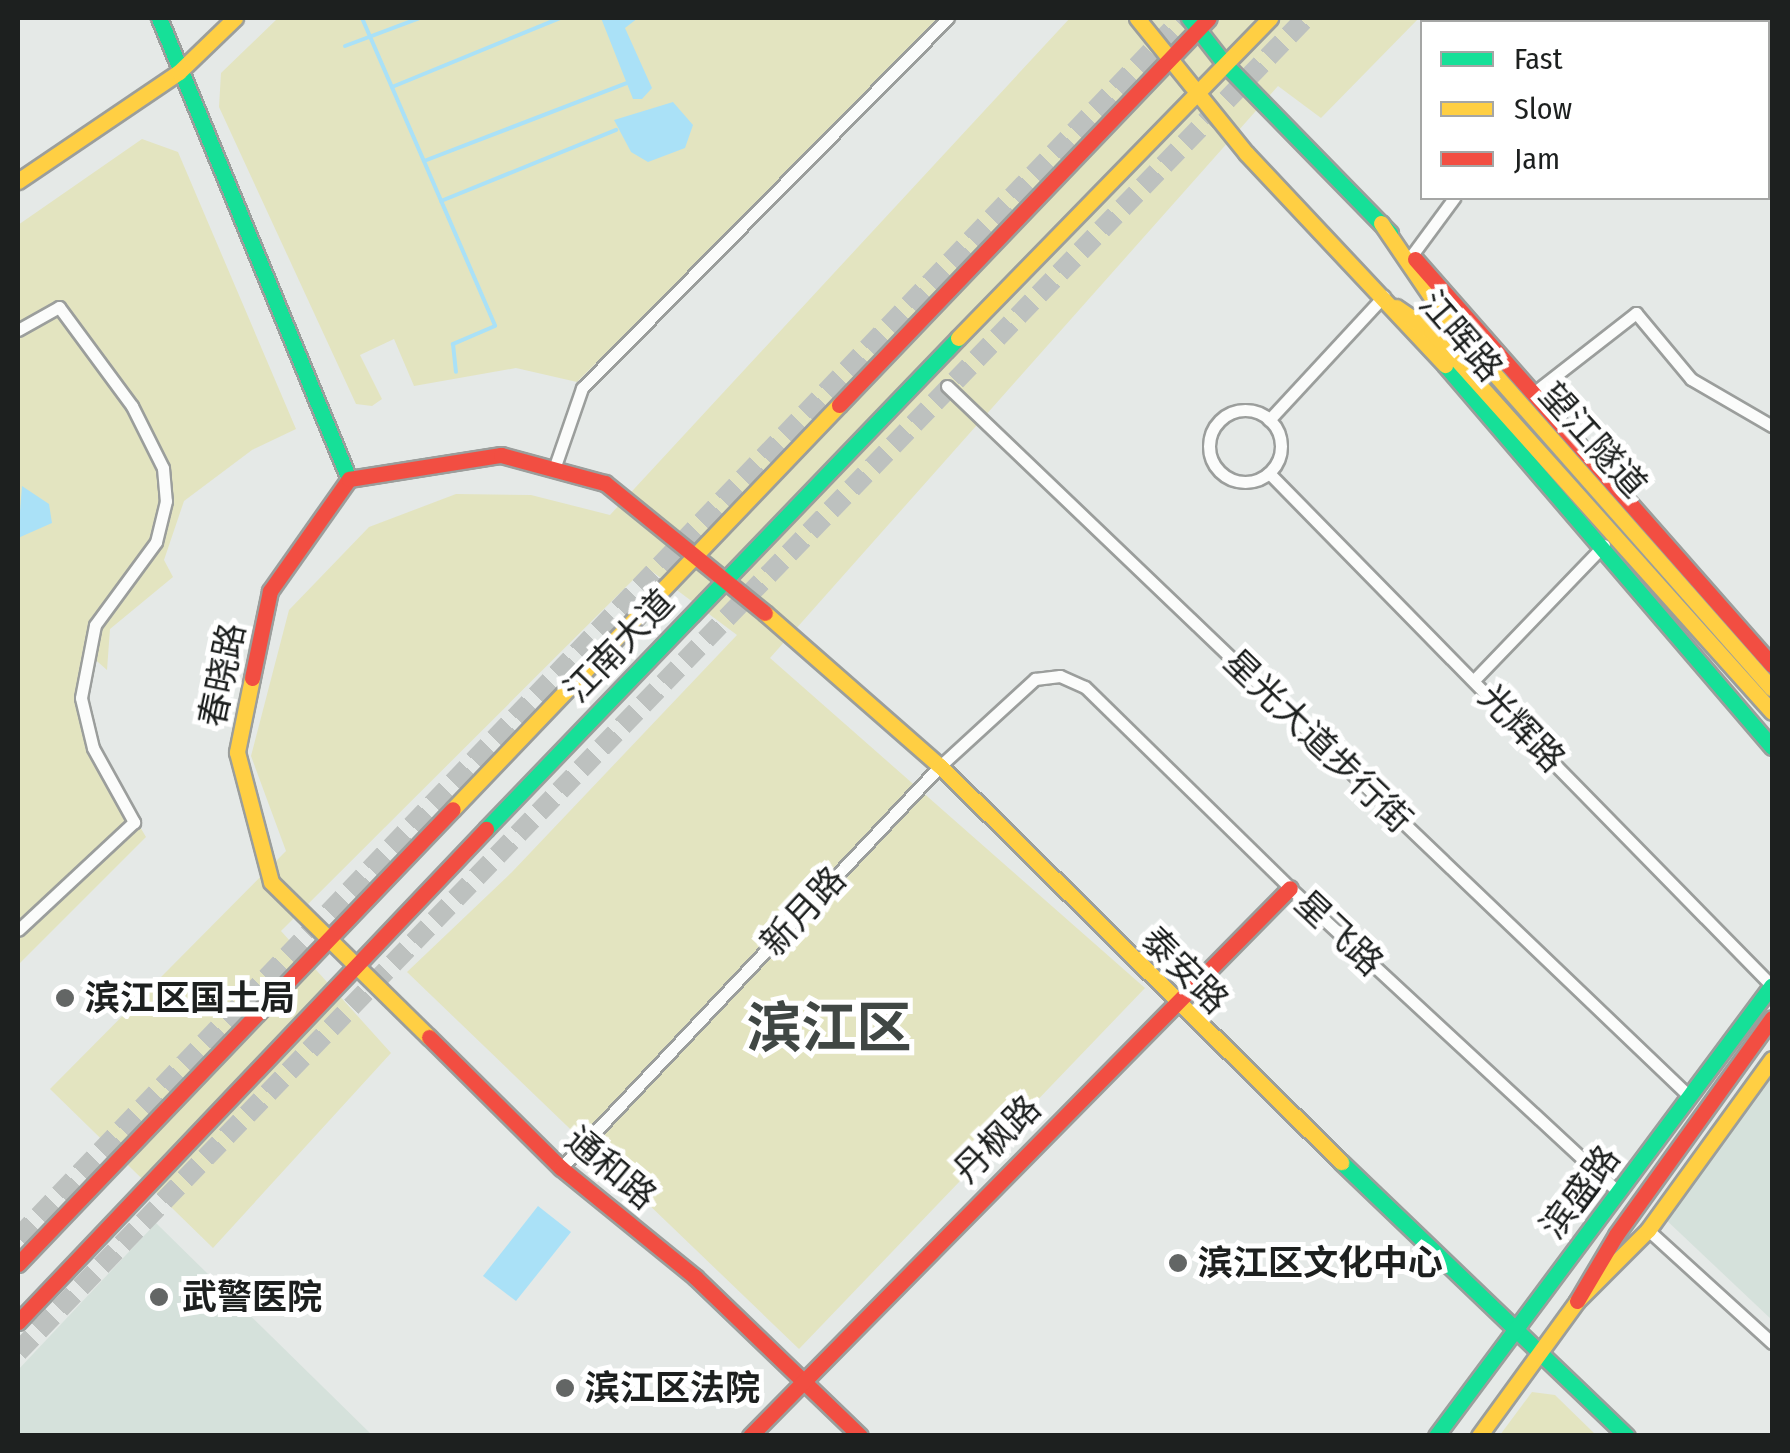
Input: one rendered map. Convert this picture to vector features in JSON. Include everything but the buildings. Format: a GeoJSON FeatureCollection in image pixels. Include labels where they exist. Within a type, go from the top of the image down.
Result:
{"type":"FeatureCollection","features":[{"type":"Feature","properties":{"kind":"main road"},"geometry":{"type":"LineString","coordinates":[[159,18],[349,479],[502,455],[605,483],[698,552]]}},
{"type":"Feature","properties":{"kind":"main road"},"geometry":{"type":"LineString","coordinates":[[18,181],[179,72],[235,18]]}},
{"type":"Feature","properties":{"kind":"main road","name":"江晖路"},"geometry":{"type":"LineString","coordinates":[[1137,18],[1200,88],[1246,153],[1390,302],[1604,545],[1772,747]]}},
{"type":"Feature","properties":{"kind":"main road","name":"江南大道"},"geometry":{"type":"LineString","coordinates":[[18,1322],[726,576],[1270,18]]}},
{"type":"Feature","properties":{"kind":"main road","name":"江晖路"},"geometry":{"type":"LineString","coordinates":[[1199,21],[1224,63],[1412,256],[1772,666]]}},
{"type":"Feature","properties":{"kind":"main road","name":"江南大道"},"geometry":{"type":"LineString","coordinates":[[18,1264],[1170,58],[1199,21]]}},
{"type":"Feature","properties":{"kind":"main road","name":"望江隧道"},"geometry":{"type":"LineString","coordinates":[[1381,223],[1447,320],[1772,688]]}},
{"type":"Feature","properties":{"kind":"main road","name":"望江隧道"},"geometry":{"type":"LineString","coordinates":[[1390,302],[1431,331],[1772,712]]}},
{"type":"Feature","properties":{"kind":"main road","name":"春晓路"},"geometry":{"type":"LineString","coordinates":[[332,936],[271,882],[237,752],[270,591],[349,479]]}},
{"type":"Feature","properties":{"kind":"main road","name":"泰安路"},"geometry":{"type":"LineString","coordinates":[[698,552],[940,766],[1174,1003],[1626,1436]]}},
{"type":"Feature","properties":{"kind":"main road","name":"丹枫路"},"geometry":{"type":"LineString","coordinates":[[750,1436],[1290,888]]}},
{"type":"Feature","properties":{"kind":"main road","name":"通和路"},"geometry":{"type":"LineString","coordinates":[[332,936],[560,1168],[695,1277],[860,1436]]}},
{"type":"Feature","properties":{"kind":"main road","name":"滨盛路"},"geometry":{"type":"LineString","coordinates":[[1436,1436],[1772,985]]}},
{"type":"Feature","properties":{"kind":"main road"},"geometry":{"type":"LineString","coordinates":[[1577,1301],[1616,1235],[1772,1018]]}},
{"type":"Feature","properties":{"kind":"main road","name":"滨盛路"},"geometry":{"type":"LineString","coordinates":[[1479,1436],[1577,1301],[1648,1230],[1772,1059]]}},
{"type":"Feature","properties":{"kind":"street"},"geometry":{"type":"LineString","coordinates":[[554,469],[582,388],[948,18]]}},
{"type":"Feature","properties":{"kind":"street"},"geometry":{"type":"LineString","coordinates":[[1412,256],[1453,200]]}},
{"type":"Feature","properties":{"kind":"street"},"geometry":{"type":"LineString","coordinates":[[1269,420],[1390,302]]}},
{"type":"Feature","properties":{"kind":"street"},"geometry":{"type":"LineString","coordinates":[[18,330],[59,307],[132,406],[163,468],[166,501],[156,542],[95,625],[82,698],[93,748],[134,822],[18,930]]}},
{"type":"Feature","properties":{"kind":"street"},"geometry":{"type":"LineString","coordinates":[[1532,394],[1636,313],[1692,378],[1772,426]]}},
{"type":"Feature","properties":{"kind":"street","name":"星光大道步行街"},"geometry":{"type":"LineString","coordinates":[[946,386],[1690,1096]]}},
{"type":"Feature","properties":{"kind":"street"},"geometry":{"type":"LineString","coordinates":[[1239,410],[1269,420],[1282,440],[1269,474],[1246,482],[1223,474],[1209,441],[1219,420],[1239,410]]}},
{"type":"Feature","properties":{"kind":"street","name":"光辉路"},"geometry":{"type":"LineString","coordinates":[[1269,474],[1772,985]]}},
{"type":"Feature","properties":{"kind":"street"},"geometry":{"type":"LineString","coordinates":[[1475,679],[1604,545]]}},
{"type":"Feature","properties":{"kind":"street","name":"新月路"},"geometry":{"type":"LineString","coordinates":[[560,1168],[940,766],[1035,680],[1060,676]]}},
{"type":"Feature","properties":{"kind":"street","name":"星飞路"},"geometry":{"type":"LineString","coordinates":[[1060,676],[1085,687],[1290,888],[1618,1192]]}},
{"type":"Feature","properties":{"kind":"street"},"geometry":{"type":"LineString","coordinates":[[1648,1230],[1772,1343]]}},
{"type":"Feature","properties":{"kind":"shaded area"},"geometry":{"type":"Polygon","coordinates":[[[1772,1076],[1772,1320],[1663,1217],[1772,1076]]]}},
{"type":"Feature","properties":{"kind":"shaded area","name":"武警医院"},"geometry":{"type":"Polygon","coordinates":[[[156,1223],[372,1435],[18,1435],[18,1370],[156,1223]]]}},
{"type":"Feature","properties":{"kind":"green space"},"geometry":{"type":"Polygon","coordinates":[[[278,18],[943,18],[577,382],[516,368],[414,386],[394,339],[360,355],[382,399],[372,406],[356,404],[219,107],[221,73],[278,18]]]}},
{"type":"Feature","properties":{"kind":"green space"},"geometry":{"type":"Polygon","coordinates":[[[1070,18],[1419,18],[1321,118],[1278,86],[770,658],[1145,988],[799,1349],[407,972],[512,872],[737,635],[646,567],[281,931],[391,1053],[213,1248],[50,1089],[286,851],[251,756],[289,610],[369,527],[456,494],[531,495],[610,515],[1070,18]]]}},
{"type":"Feature","properties":{"kind":"green space"},"geometry":{"type":"Polygon","coordinates":[[[142,139],[178,152],[296,429],[252,450],[184,501],[164,560],[173,577],[110,629],[107,670],[90,655],[81,698],[93,747],[146,837],[18,965],[18,225],[142,139]]]}},
{"type":"Feature","properties":{"kind":"green space"},"geometry":{"type":"Polygon","coordinates":[[[1532,1392],[1555,1395],[1596,1435],[1500,1435],[1532,1392]]]}},
{"type":"Feature","properties":{"kind":"water"},"geometry":{"type":"Polygon","coordinates":[[[601,18],[638,18],[625,28],[652,88],[642,99],[633,99],[601,18]]]}},
{"type":"Feature","properties":{"kind":"water"},"geometry":{"type":"Polygon","coordinates":[[[673,102],[693,125],[685,148],[648,162],[631,152],[614,120],[673,102]]]}},
{"type":"Feature","properties":{"kind":"water"},"geometry":{"type":"Polygon","coordinates":[[[22,486],[49,504],[52,523],[18,538],[22,486]]]}},
{"type":"Feature","properties":{"kind":"water"},"geometry":{"type":"Polygon","coordinates":[[[538,1206],[571,1232],[516,1301],[483,1276],[538,1206]]]}},
{"type":"Feature","properties":{"kind":"waterway"},"geometry":{"type":"LineString","coordinates":[[362,18],[495,326],[453,344],[456,372]]}},
{"type":"Feature","properties":{"kind":"waterway"},"geometry":{"type":"LineString","coordinates":[[345,46],[420,18]]}},
{"type":"Feature","properties":{"kind":"waterway"},"geometry":{"type":"LineString","coordinates":[[392,87],[560,18]]}},
{"type":"Feature","properties":{"kind":"waterway"},"geometry":{"type":"LineString","coordinates":[[424,161],[627,83]]}},
{"type":"Feature","properties":{"kind":"waterway"},"geometry":{"type":"LineString","coordinates":[[441,201],[616,130]]}},
{"type":"Feature","properties":{"kind":"tunnel"},"geometry":{"type":"LineString","coordinates":[[18,1238],[1183,18]]}},
{"type":"Feature","properties":{"kind":"tunnel"},"geometry":{"type":"LineString","coordinates":[[18,1352],[1306,18]]}},
{"type":"Feature","properties":{"kind":"traffic: fast"},"geometry":{"type":"LineString","coordinates":[[159,18],[349,479]]}},
{"type":"Feature","properties":{"kind":"traffic: fast"},"geometry":{"type":"LineString","coordinates":[[1189,18],[1224,63],[1390,233]]}},
{"type":"Feature","properties":{"kind":"traffic: fast"},"geometry":{"type":"LineString","coordinates":[[486,829],[958,338]]}},
{"type":"Feature","properties":{"kind":"traffic: fast"},"geometry":{"type":"LineString","coordinates":[[1445,365],[1772,747]]}},
{"type":"Feature","properties":{"kind":"traffic: fast"},"geometry":{"type":"LineString","coordinates":[[1436,1436],[1772,985]]}},
{"type":"Feature","properties":{"kind":"traffic: fast"},"geometry":{"type":"LineString","coordinates":[[1341,1162],[1627,1436]]}},
{"type":"Feature","properties":{"kind":"traffic: slow"},"geometry":{"type":"LineString","coordinates":[[18,181],[179,72],[235,18]]}},
{"type":"Feature","properties":{"kind":"traffic: slow"},"geometry":{"type":"LineString","coordinates":[[1137,18],[1246,153],[1445,365]]}},
{"type":"Feature","properties":{"kind":"traffic: slow"},"geometry":{"type":"LineString","coordinates":[[958,338],[1270,18]]}},
{"type":"Feature","properties":{"kind":"traffic: slow"},"geometry":{"type":"LineString","coordinates":[[1381,223],[1447,320],[1772,688]]}},
{"type":"Feature","properties":{"kind":"traffic: slow"},"geometry":{"type":"LineString","coordinates":[[1396,307],[1431,331],[1772,712]]}},
{"type":"Feature","properties":{"kind":"traffic: slow"},"geometry":{"type":"LineString","coordinates":[[453,809],[839,405]]}},
{"type":"Feature","properties":{"kind":"traffic: slow"},"geometry":{"type":"LineString","coordinates":[[765,613],[940,766],[1341,1162]]}},
{"type":"Feature","properties":{"kind":"traffic: slow"},"geometry":{"type":"LineString","coordinates":[[252,678],[237,752],[271,882],[429,1037]]}},
{"type":"Feature","properties":{"kind":"traffic: slow"},"geometry":{"type":"LineString","coordinates":[[1479,1436],[1577,1301],[1648,1230],[1772,1059]]}},
{"type":"Feature","properties":{"kind":"traffic: jam"},"geometry":{"type":"LineString","coordinates":[[839,405],[1209,18]]}},
{"type":"Feature","properties":{"kind":"traffic: jam"},"geometry":{"type":"LineString","coordinates":[[1415,259],[1772,665]]}},
{"type":"Feature","properties":{"kind":"traffic: jam"},"geometry":{"type":"LineString","coordinates":[[252,678],[270,591],[349,479],[501,455],[605,483],[765,613]]}},
{"type":"Feature","properties":{"kind":"traffic: jam"},"geometry":{"type":"LineString","coordinates":[[18,1264],[453,809]]}},
{"type":"Feature","properties":{"kind":"traffic: jam"},"geometry":{"type":"LineString","coordinates":[[18,1322],[486,829]]}},
{"type":"Feature","properties":{"kind":"traffic: jam"},"geometry":{"type":"LineString","coordinates":[[750,1436],[1290,888]]}},
{"type":"Feature","properties":{"kind":"traffic: jam"},"geometry":{"type":"LineString","coordinates":[[1577,1301],[1616,1235],[1772,1018]]}},
{"type":"Feature","properties":{"kind":"traffic: jam"},"geometry":{"type":"LineString","coordinates":[[429,1037],[561,1168],[695,1277],[860,1436]]}},
{"type":"Feature","properties":{"kind":"place","name":"滨江区国土局"},"geometry":{"type":"Point","coordinates":[65,998]}},
{"type":"Feature","properties":{"kind":"place","name":"滨江区文化中心"},"geometry":{"type":"Point","coordinates":[1178,1263]}},
{"type":"Feature","properties":{"kind":"place","name":"武警医院"},"geometry":{"type":"Point","coordinates":[159,1297]}},
{"type":"Feature","properties":{"kind":"place","name":"滨江区法院"},"geometry":{"type":"Point","coordinates":[565,1388]}},
{"type":"Feature","properties":{"kind":"district","name":"滨江区"},"geometry":{"type":"Point","coordinates":[829,1030]}}]}
